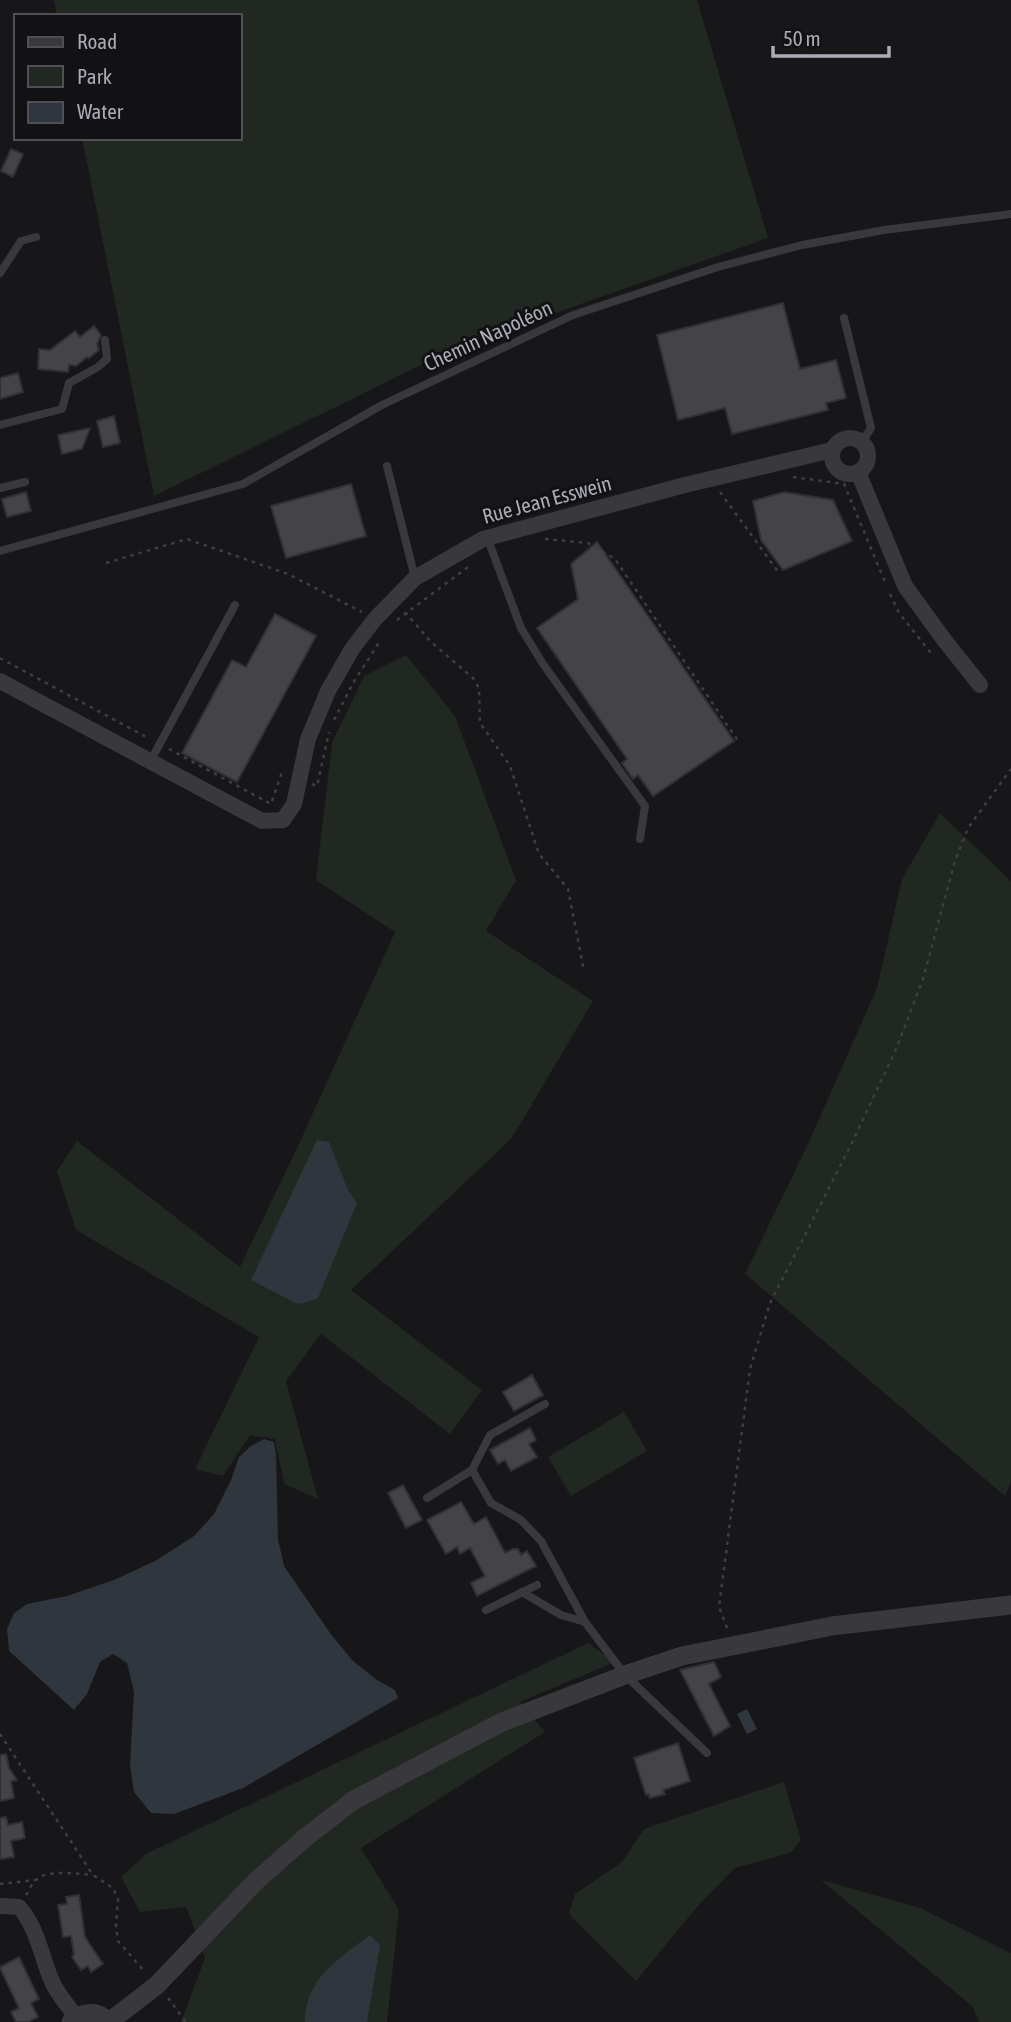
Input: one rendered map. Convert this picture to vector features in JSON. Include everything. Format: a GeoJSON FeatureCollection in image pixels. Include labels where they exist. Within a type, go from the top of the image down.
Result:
{"type":"FeatureCollection","features":[{"type":"Feature","properties":{"kind":"street"},"geometry":{"type":"LineString","coordinates":[[845,438],[862,442],[868,452],[863,468],[847,474],[836,468],[832,463],[832,450],[835,445],[845,438]]}},
{"type":"Feature","properties":{"kind":"street","name":"Rue Jean Esswein"},"geometry":{"type":"LineString","coordinates":[[0,681],[262,821],[283,820],[294,804],[308,739],[328,691],[352,649],[382,623],[394,599],[415,578],[487,537],[832,450]]}},
{"type":"Feature","properties":{"kind":"street"},"geometry":{"type":"LineString","coordinates":[[858,472],[905,586],[980,685]]}},
{"type":"Feature","properties":{"kind":"street"},"geometry":{"type":"LineString","coordinates":[[0,1906],[19,1907],[27,1916],[52,1982],[74,2020],[90,2012],[109,2022],[157,1985],[255,1882],[306,1837],[354,1800],[502,1723],[682,1656],[832,1626],[1011,1605]]}},
{"type":"Feature","properties":{"kind":"lane","name":"Chemin Napoléon"},"geometry":{"type":"LineString","coordinates":[[0,551],[243,484],[382,404],[573,315],[718,267],[802,245],[884,230],[1011,214]]}},
{"type":"Feature","properties":{"kind":"lane"},"geometry":{"type":"LineString","coordinates":[[0,273],[21,241],[36,237]]}},
{"type":"Feature","properties":{"kind":"lane"},"geometry":{"type":"LineString","coordinates":[[844,318],[872,428],[862,442]]}},
{"type":"Feature","properties":{"kind":"lane"},"geometry":{"type":"LineString","coordinates":[[0,425],[62,409],[69,383],[107,359],[105,340]]}},
{"type":"Feature","properties":{"kind":"lane"},"geometry":{"type":"LineString","coordinates":[[387,466],[415,578]]}},
{"type":"Feature","properties":{"kind":"lane"},"geometry":{"type":"LineString","coordinates":[[0,488],[25,482]]}},
{"type":"Feature","properties":{"kind":"lane"},"geometry":{"type":"LineString","coordinates":[[487,537],[526,637],[645,806],[640,839]]}},
{"type":"Feature","properties":{"kind":"lane"},"geometry":{"type":"LineString","coordinates":[[151,760],[235,605]]}},
{"type":"Feature","properties":{"kind":"lane"},"geometry":{"type":"LineString","coordinates":[[427,1498],[472,1470],[490,1434],[545,1404]]}},
{"type":"Feature","properties":{"kind":"lane"},"geometry":{"type":"LineString","coordinates":[[472,1470],[491,1503],[521,1520],[541,1541],[585,1622],[625,1675],[706,1753]]}},
{"type":"Feature","properties":{"kind":"lane"},"geometry":{"type":"LineString","coordinates":[[486,1610],[537,1586]]}},
{"type":"Feature","properties":{"kind":"lane"},"geometry":{"type":"LineString","coordinates":[[522,1592],[561,1615],[585,1622]]}},
{"type":"Feature","properties":{"kind":"path"},"geometry":{"type":"LineString","coordinates":[[785,476],[844,484],[899,613],[931,653]]}},
{"type":"Feature","properties":{"kind":"path"},"geometry":{"type":"LineString","coordinates":[[711,494],[720,492],[779,573]]}},
{"type":"Feature","properties":{"kind":"path"},"geometry":{"type":"LineString","coordinates":[[554,536],[542,539],[588,543],[615,559],[738,741]]}},
{"type":"Feature","properties":{"kind":"path"},"geometry":{"type":"LineString","coordinates":[[106,563],[187,539],[288,574],[382,623],[406,613],[481,558],[493,553]]}},
{"type":"Feature","properties":{"kind":"path"},"geometry":{"type":"LineString","coordinates":[[394,599],[431,642],[473,678],[479,688],[480,723],[510,766],[539,854],[568,889],[584,971]]}},
{"type":"Feature","properties":{"kind":"path"},"geometry":{"type":"LineString","coordinates":[[0,658],[271,804],[282,772],[317,786],[329,730],[353,683],[381,638]]}},
{"type":"Feature","properties":{"kind":"path"},"geometry":{"type":"LineString","coordinates":[[733,1645],[719,1607],[750,1369],[770,1303],[851,1145],[896,1049],[923,979],[955,861],[968,828],[1011,769]]}},
{"type":"Feature","properties":{"kind":"path"},"geometry":{"type":"LineString","coordinates":[[0,1734],[93,1875],[113,1888],[118,1899],[118,1941],[186,2022]]}},
{"type":"Feature","properties":{"kind":"path"},"geometry":{"type":"LineString","coordinates":[[19,1907],[35,1880],[42,1875],[93,1875]]}},
{"type":"Feature","properties":{"kind":"path"},"geometry":{"type":"LineString","coordinates":[[0,1884],[35,1880]]}},
{"type":"Feature","properties":{"kind":"green space"},"geometry":{"type":"Polygon","coordinates":[[[54,0],[697,0],[768,238],[456,348],[154,496],[82,140],[242,140],[242,14],[57,14],[54,0]]]}},
{"type":"Feature","properties":{"kind":"green space"},"geometry":{"type":"Polygon","coordinates":[[[406,655],[455,716],[516,880],[486,931],[593,1001],[512,1138],[351,1290],[482,1390],[450,1434],[321,1334],[286,1381],[318,1499],[284,1484],[275,1439],[250,1435],[223,1476],[195,1469],[259,1337],[76,1230],[57,1171],[77,1141],[240,1267],[395,932],[316,880],[332,743],[364,676],[406,655]]]}},
{"type":"Feature","properties":{"kind":"green space"},"geometry":{"type":"Polygon","coordinates":[[[940,813],[1011,881],[1011,1482],[1005,1496],[745,1274],[808,1144],[877,988],[902,879],[940,813]]]}},
{"type":"Feature","properties":{"kind":"green space"},"geometry":{"type":"Polygon","coordinates":[[[624,1412],[647,1451],[571,1496],[548,1457],[624,1412]]]}},
{"type":"Feature","properties":{"kind":"green space"},"geometry":{"type":"Polygon","coordinates":[[[588,1643],[615,1662],[520,1702],[545,1732],[361,1848],[399,1910],[387,2022],[181,2022],[205,1958],[186,1907],[140,1912],[121,1877],[146,1854],[588,1643]]]}},
{"type":"Feature","properties":{"kind":"green space"},"geometry":{"type":"Polygon","coordinates":[[[784,1782],[801,1840],[790,1853],[735,1868],[696,1908],[636,1981],[569,1914],[575,1894],[622,1862],[644,1829],[784,1782]]]}},
{"type":"Feature","properties":{"kind":"green space"},"geometry":{"type":"Polygon","coordinates":[[[821,1880],[920,1908],[1011,1953],[1011,2022],[979,2022],[973,2007],[821,1880]]]}},
{"type":"Feature","properties":{"kind":"water"},"geometry":{"type":"Polygon","coordinates":[[[317,1140],[329,1142],[348,1190],[357,1203],[318,1298],[301,1304],[251,1280],[317,1140]]]}},
{"type":"Feature","properties":{"kind":"water"},"geometry":{"type":"Polygon","coordinates":[[[264,1439],[274,1442],[276,1454],[278,1539],[284,1566],[330,1633],[353,1661],[395,1690],[398,1698],[243,1788],[174,1814],[151,1813],[134,1792],[130,1765],[134,1692],[127,1663],[113,1654],[100,1662],[87,1694],[74,1710],[9,1651],[7,1629],[14,1613],[27,1604],[67,1596],[114,1580],[157,1560],[194,1536],[214,1514],[239,1457],[264,1439]]]}},
{"type":"Feature","properties":{"kind":"water"},"geometry":{"type":"Polygon","coordinates":[[[747,1709],[757,1729],[747,1734],[737,1714],[747,1709]]]}},
{"type":"Feature","properties":{"kind":"water"},"geometry":{"type":"Polygon","coordinates":[[[370,1935],[380,1945],[367,2022],[305,2022],[311,1993],[317,1981],[336,1961],[370,1935]]]}},
{"type":"Feature","properties":{"kind":"building"},"geometry":{"type":"Polygon","coordinates":[[[11,149],[23,154],[13,177],[1,171],[11,149]]]}},
{"type":"Feature","properties":{"kind":"building"},"geometry":{"type":"Polygon","coordinates":[[[783,303],[800,369],[836,360],[846,398],[826,403],[828,410],[732,434],[725,408],[678,420],[657,335],[783,303]]]}},
{"type":"Feature","properties":{"kind":"building"},"geometry":{"type":"Polygon","coordinates":[[[94,326],[101,335],[97,344],[99,350],[89,358],[76,366],[69,365],[68,372],[38,369],[39,349],[50,350],[75,331],[80,337],[94,326]]]}},
{"type":"Feature","properties":{"kind":"building"},"geometry":{"type":"Polygon","coordinates":[[[18,373],[23,392],[0,399],[0,378],[18,373]]]}},
{"type":"Feature","properties":{"kind":"building"},"geometry":{"type":"Polygon","coordinates":[[[114,416],[120,443],[103,447],[97,421],[114,416]]]}},
{"type":"Feature","properties":{"kind":"building"},"geometry":{"type":"Polygon","coordinates":[[[90,428],[82,449],[62,454],[58,435],[90,428]]]}},
{"type":"Feature","properties":{"kind":"building"},"geometry":{"type":"Polygon","coordinates":[[[351,484],[366,536],[286,558],[271,506],[351,484]]]}},
{"type":"Feature","properties":{"kind":"building"},"geometry":{"type":"Polygon","coordinates":[[[26,492],[31,511],[7,517],[2,499],[26,492]]]}},
{"type":"Feature","properties":{"kind":"building"},"geometry":{"type":"Polygon","coordinates":[[[784,492],[833,500],[852,541],[783,570],[761,540],[753,501],[784,492]]]}},
{"type":"Feature","properties":{"kind":"building"},"geometry":{"type":"Polygon","coordinates":[[[597,542],[734,741],[653,796],[638,775],[633,779],[622,763],[627,759],[537,628],[578,599],[571,564],[597,542]]]}},
{"type":"Feature","properties":{"kind":"building"},"geometry":{"type":"Polygon","coordinates":[[[275,614],[316,636],[237,782],[182,753],[232,660],[246,667],[275,614]]]}},
{"type":"Feature","properties":{"kind":"building"},"geometry":{"type":"Polygon","coordinates":[[[532,1375],[543,1395],[514,1411],[503,1392],[532,1375]]]}},
{"type":"Feature","properties":{"kind":"building"},"geometry":{"type":"Polygon","coordinates":[[[530,1428],[536,1440],[529,1444],[537,1457],[511,1471],[505,1460],[498,1464],[490,1450],[530,1428]]]}},
{"type":"Feature","properties":{"kind":"building"},"geometry":{"type":"Polygon","coordinates":[[[403,1485],[422,1520],[406,1528],[388,1493],[403,1485]]]}},
{"type":"Feature","properties":{"kind":"building"},"geometry":{"type":"Polygon","coordinates":[[[461,1502],[474,1524],[486,1517],[505,1553],[518,1549],[521,1555],[527,1551],[536,1566],[477,1596],[471,1583],[485,1576],[470,1548],[460,1554],[457,1547],[446,1554],[427,1520],[461,1502]]]}},
{"type":"Feature","properties":{"kind":"building"},"geometry":{"type":"Polygon","coordinates":[[[714,1662],[721,1677],[709,1684],[730,1726],[714,1736],[680,1670],[714,1662]]]}},
{"type":"Feature","properties":{"kind":"building"},"geometry":{"type":"Polygon","coordinates":[[[678,1743],[690,1781],[663,1790],[665,1794],[650,1798],[649,1794],[646,1795],[634,1758],[678,1743]]]}},
{"type":"Feature","properties":{"kind":"building"},"geometry":{"type":"Polygon","coordinates":[[[6,1754],[9,1768],[17,1780],[11,1781],[14,1798],[0,1801],[0,1755],[6,1754]]]}},
{"type":"Feature","properties":{"kind":"building"},"geometry":{"type":"Polygon","coordinates":[[[6,1817],[8,1825],[22,1822],[25,1838],[11,1841],[14,1857],[0,1859],[0,1818],[6,1817]]]}},
{"type":"Feature","properties":{"kind":"building"},"geometry":{"type":"Polygon","coordinates":[[[79,1895],[85,1937],[103,1964],[91,1972],[88,1966],[81,1970],[72,1957],[71,1936],[63,1937],[58,1905],[67,1904],[66,1897],[79,1895]]]}},
{"type":"Feature","properties":{"kind":"building"},"geometry":{"type":"Polygon","coordinates":[[[19,1957],[39,1999],[31,2003],[38,2017],[28,2022],[16,2022],[11,2012],[19,2008],[0,1968],[19,1957]]]}}]}
